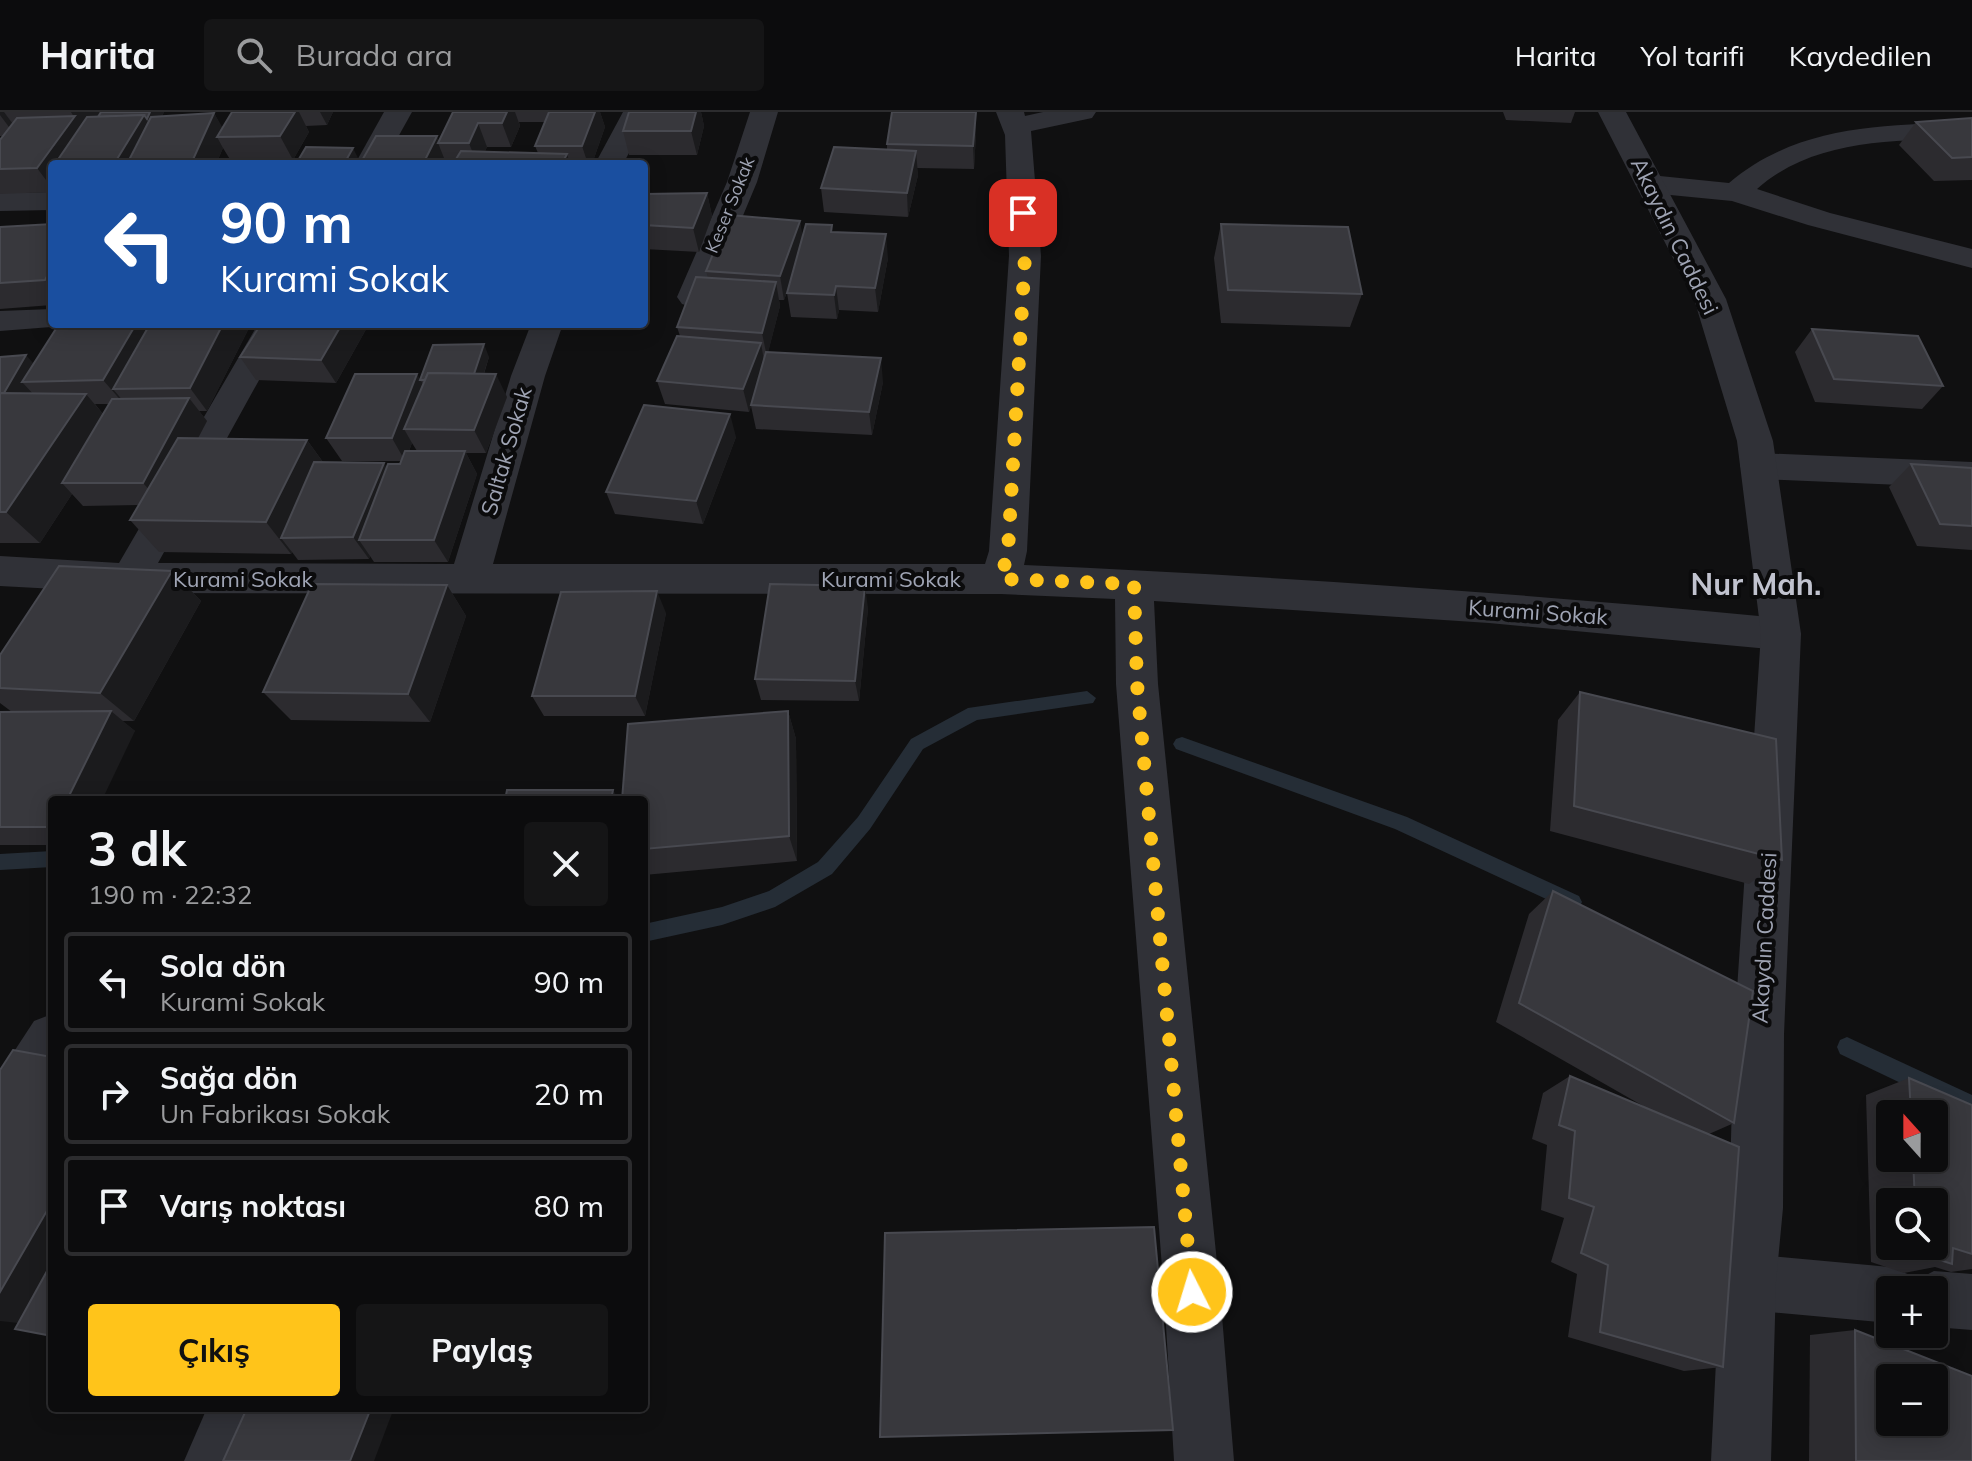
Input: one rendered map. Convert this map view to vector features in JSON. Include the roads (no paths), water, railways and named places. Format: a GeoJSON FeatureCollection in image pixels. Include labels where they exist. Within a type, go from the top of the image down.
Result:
{"type":"FeatureCollection","features":[{"type":"Feature","properties":{"kind":"street"},"geometry":{"type":"LineString","coordinates":[[371,160],[398,112]]}},
{"type":"Feature","properties":{"kind":"street"},"geometry":{"type":"LineString","coordinates":[[611,160],[637,112]]}},
{"type":"Feature","properties":{"kind":"street","name":"Keser Sokak"},"geometry":{"type":"LineString","coordinates":[[693,297],[742,182],[764,112]]}},
{"type":"Feature","properties":{"kind":"street"},"geometry":{"type":"LineString","coordinates":[[1001,579],[1008,551],[1025,256],[1019,135],[1013,119],[1082,112]]}},
{"type":"Feature","properties":{"kind":"street","name":"Akaydın Caddesi"},"geometry":{"type":"LineString","coordinates":[[1612,112],[1710,299],[1755,441],[1781,634],[1759,1034],[1756,1208],[1748,1282],[1741,1461]]}},
{"type":"Feature","properties":{"kind":"street"},"geometry":{"type":"LineString","coordinates":[[1736,192],[1753,173],[1796,151],[1836,138],[1972,130]]}},
{"type":"Feature","properties":{"kind":"street"},"geometry":{"type":"LineString","coordinates":[[1650,184],[1736,192],[1819,219],[1972,259]]}},
{"type":"Feature","properties":{"kind":"street"},"geometry":{"type":"LineString","coordinates":[[0,202],[48,201]]}},
{"type":"Feature","properties":{"kind":"street"},"geometry":{"type":"LineString","coordinates":[[0,321],[48,319]]}},
{"type":"Feature","properties":{"kind":"street"},"geometry":{"type":"LineString","coordinates":[[130,578],[272,328]]}},
{"type":"Feature","properties":{"kind":"street","name":"Saltak Sokak"},"geometry":{"type":"LineString","coordinates":[[469,580],[528,376],[546,328]]}},
{"type":"Feature","properties":{"kind":"street"},"geometry":{"type":"LineString","coordinates":[[1758,466],[1972,475]]}},
{"type":"Feature","properties":{"kind":"street","name":"Kurami Sokak"},"geometry":{"type":"LineString","coordinates":[[0,571],[130,578],[1001,579],[1134,584],[1620,618],[1781,634]]}},
{"type":"Feature","properties":{"kind":"street"},"geometry":{"type":"LineString","coordinates":[[1134,584],[1137,684],[1192,1292],[1204,1461]]}},
{"type":"Feature","properties":{"kind":"street"},"geometry":{"type":"LineString","coordinates":[[0,1120],[48,1044]]}},
{"type":"Feature","properties":{"kind":"street"},"geometry":{"type":"LineString","coordinates":[[1748,1282],[1876,1294]]}},
{"type":"Feature","properties":{"kind":"street"},"geometry":{"type":"LineString","coordinates":[[1948,1300],[1972,1302]]}},
{"type":"Feature","properties":{"kind":"street"},"geometry":{"type":"LineString","coordinates":[[214,1461],[236,1412]]}},
{"type":"Feature","properties":{"kind":"waterway"},"geometry":{"type":"LineString","coordinates":[[648,932],[722,916],[775,898],[825,868],[864,823],[917,744],[974,713],[1087,698]]}},
{"type":"Feature","properties":{"kind":"waterway"},"geometry":{"type":"LineString","coordinates":[[1182,744],[1401,823],[1572,902]]}},
{"type":"Feature","properties":{"kind":"waterway"},"geometry":{"type":"LineString","coordinates":[[0,862],[48,859]]}},
{"type":"Feature","properties":{"kind":"waterway"},"geometry":{"type":"LineString","coordinates":[[1847,1047],[1972,1106]]}},
{"type":"Feature","properties":{"kind":"district","name":"Nur Mah."},"geometry":{"type":"Point","coordinates":[1756,585]}}]}
